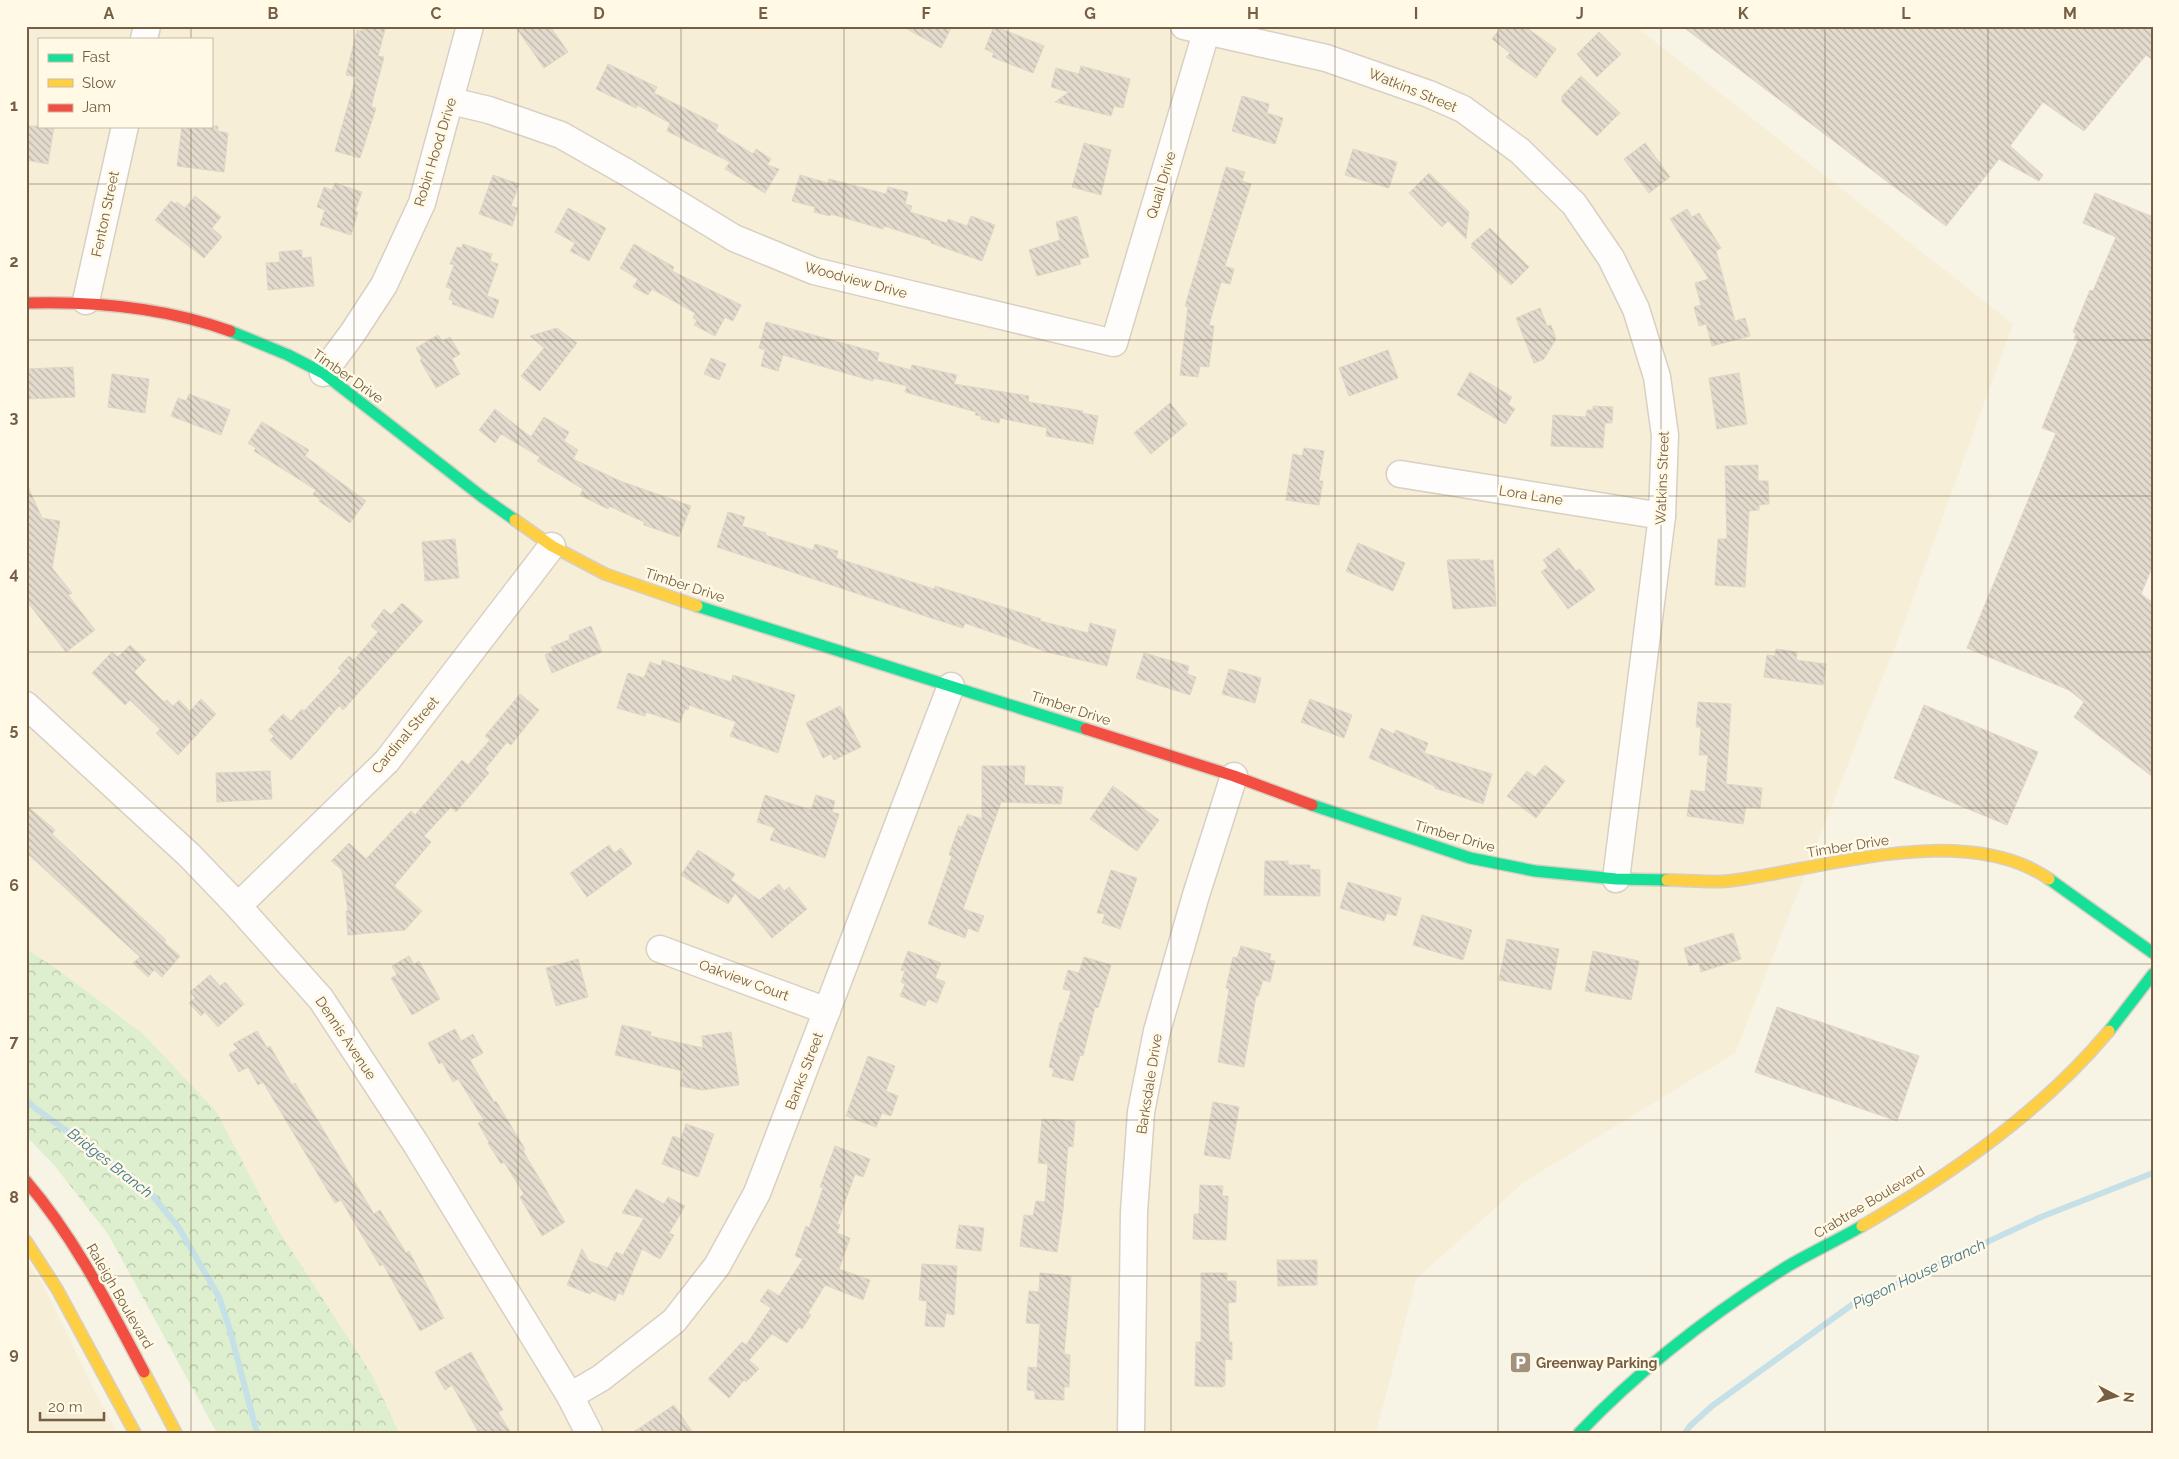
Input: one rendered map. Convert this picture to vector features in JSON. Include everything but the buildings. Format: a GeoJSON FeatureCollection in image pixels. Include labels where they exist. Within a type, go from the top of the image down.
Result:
{"type":"FeatureCollection","features":[{"type":"Feature","properties":{"kind":"street","name":"Robin Hood Drive"},"geometry":{"type":"LineString","coordinates":[[323,373],[352,334],[384,285],[422,203],[470,26]]}},
{"type":"Feature","properties":{"kind":"street","name":"Quail Drive"},"geometry":{"type":"LineString","coordinates":[[1114,343],[1199,28]]}},
{"type":"Feature","properties":{"kind":"street","name":"Watkins Street"},"geometry":{"type":"LineString","coordinates":[[1199,28],[1326,58],[1420,90],[1463,109],[1520,151],[1574,204],[1611,258],[1636,309],[1657,377],[1665,435],[1662,516],[1616,880]]}},
{"type":"Feature","properties":{"kind":"street","name":"Woodview Drive"},"geometry":{"type":"LineString","coordinates":[[451,101],[488,110],[561,135],[734,238],[814,271],[1114,343]]}},
{"type":"Feature","properties":{"kind":"street","name":"Fenton Street"},"geometry":{"type":"LineString","coordinates":[[86,302],[125,128]]}},
{"type":"Feature","properties":{"kind":"street","name":"Timber Drive"},"geometry":{"type":"LineString","coordinates":[[26,303],[60,300],[139,307],[206,322],[246,336],[323,373],[481,496],[552,546],[605,574],[678,600],[1234,776],[1355,821],[1470,858],[1535,872],[1616,880],[1726,881],[1892,854],[1935,851],[1982,854],[2007,859],[2037,871],[2153,953]]}},
{"type":"Feature","properties":{"kind":"street","name":"Lora Lane"},"geometry":{"type":"LineString","coordinates":[[1400,474],[1662,516]]}},
{"type":"Feature","properties":{"kind":"street","name":"Cardinal Street"},"geometry":{"type":"LineString","coordinates":[[238,906],[387,761],[552,546]]}},
{"type":"Feature","properties":{"kind":"street","name":"Banks Street"},"geometry":{"type":"LineString","coordinates":[[570,1396],[601,1378],[674,1320],[717,1266],[757,1193],[951,686]]}},
{"type":"Feature","properties":{"kind":"street","name":"Dennis Avenue"},"geometry":{"type":"LineString","coordinates":[[26,705],[189,855],[238,906],[320,998],[416,1144],[570,1396],[589,1433]]}},
{"type":"Feature","properties":{"kind":"street","name":"Barksdale Drive"},"geometry":{"type":"LineString","coordinates":[[1131,1433],[1134,1212],[1141,1112],[1157,1031],[1196,895],[1234,776]]}},
{"type":"Feature","properties":{"kind":"street","name":"Oakview Court"},"geometry":{"type":"LineString","coordinates":[[660,950],[827,1012]]}},
{"type":"Feature","properties":{"kind":"street","name":"Crabtree Boulevard"},"geometry":{"type":"LineString","coordinates":[[1579,1433],[1637,1376],[1670,1347],[1706,1321],[1783,1269],[1846,1235],[1939,1179],[1982,1149],[2069,1074],[2119,1021],[2153,974]]}},
{"type":"Feature","properties":{"kind":"street","name":"Raleigh Boulevard"},"geometry":{"type":"LineString","coordinates":[[26,1181],[57,1220],[88,1268],[138,1357],[176,1433]]}},
{"type":"Feature","properties":{"kind":"street"},"geometry":{"type":"LineString","coordinates":[[26,1241],[57,1289],[135,1433]]}},
{"type":"Feature","properties":{"kind":"shaded area"},"geometry":{"type":"Polygon","coordinates":[[[26,26],[1635,26],[2013,324],[1896,645],[1735,1053],[1524,1182],[1416,1279],[1376,1433],[257,1433],[26,1099],[26,26]]]}},
{"type":"Feature","properties":{"kind":"shaded area"},"geometry":{"type":"Polygon","coordinates":[[[26,1262],[41,1281],[117,1433],[26,1433],[26,1262]]]}},
{"type":"Feature","properties":{"kind":"green space"},"geometry":{"type":"Polygon","coordinates":[[[26,949],[57,969],[143,1034],[216,1111],[277,1228],[372,1375],[399,1433],[217,1433],[108,1234],[54,1165],[26,1136],[26,949]]]}},
{"type":"Feature","properties":{"kind":"waterway","name":"Bridges Branch"},"geometry":{"type":"LineString","coordinates":[[26,1099],[35,1108],[147,1189],[179,1228],[219,1297],[229,1327],[257,1433]]}},
{"type":"Feature","properties":{"kind":"waterway","name":"Pigeon House Branch"},"geometry":{"type":"LineString","coordinates":[[1685,1433],[1712,1406],[1853,1304],[2041,1217],[2153,1173]]}},
{"type":"Feature","properties":{"kind":"traffic: fast"},"geometry":{"type":"LineString","coordinates":[[230,331],[288,355],[323,373],[481,496],[515,520]]}},
{"type":"Feature","properties":{"kind":"traffic: fast"},"geometry":{"type":"LineString","coordinates":[[697,606],[1086,729]]}},
{"type":"Feature","properties":{"kind":"traffic: fast"},"geometry":{"type":"LineString","coordinates":[[1312,805],[1470,858],[1535,871],[1616,879],[1667,880]]}},
{"type":"Feature","properties":{"kind":"traffic: fast"},"geometry":{"type":"LineString","coordinates":[[2049,879],[2153,953]]}},
{"type":"Feature","properties":{"kind":"traffic: fast"},"geometry":{"type":"LineString","coordinates":[[2109,1031],[2153,974]]}},
{"type":"Feature","properties":{"kind":"traffic: fast"},"geometry":{"type":"LineString","coordinates":[[1579,1433],[1627,1386],[1704,1323],[1788,1266],[1862,1226]]}},
{"type":"Feature","properties":{"kind":"traffic: slow"},"geometry":{"type":"LineString","coordinates":[[515,520],[552,546],[605,574],[697,606]]}},
{"type":"Feature","properties":{"kind":"traffic: slow"},"geometry":{"type":"LineString","coordinates":[[1667,880],[1728,881],[1848,860],[1935,851],[1976,853],[2015,862],[2049,879]]}},
{"type":"Feature","properties":{"kind":"traffic: slow"},"geometry":{"type":"LineString","coordinates":[[1862,1226],[1929,1185],[1994,1139],[2055,1088],[2109,1031]]}},
{"type":"Feature","properties":{"kind":"traffic: slow"},"geometry":{"type":"LineString","coordinates":[[26,1241],[57,1289],[135,1433]]}},
{"type":"Feature","properties":{"kind":"traffic: slow"},"geometry":{"type":"LineString","coordinates":[[144,1372],[176,1433]]}},
{"type":"Feature","properties":{"kind":"traffic: jam"},"geometry":{"type":"LineString","coordinates":[[26,303],[78,303],[130,307],[180,316],[230,331]]}},
{"type":"Feature","properties":{"kind":"traffic: jam"},"geometry":{"type":"LineString","coordinates":[[1086,729],[1234,776],[1312,805]]}},
{"type":"Feature","properties":{"kind":"traffic: jam"},"geometry":{"type":"LineString","coordinates":[[26,1181],[76,1249],[144,1372]]}},
{"type":"Feature","properties":{"kind":"place","name":"Greenway Parking"},"geometry":{"type":"Point","coordinates":[1520,1363]}}]}
